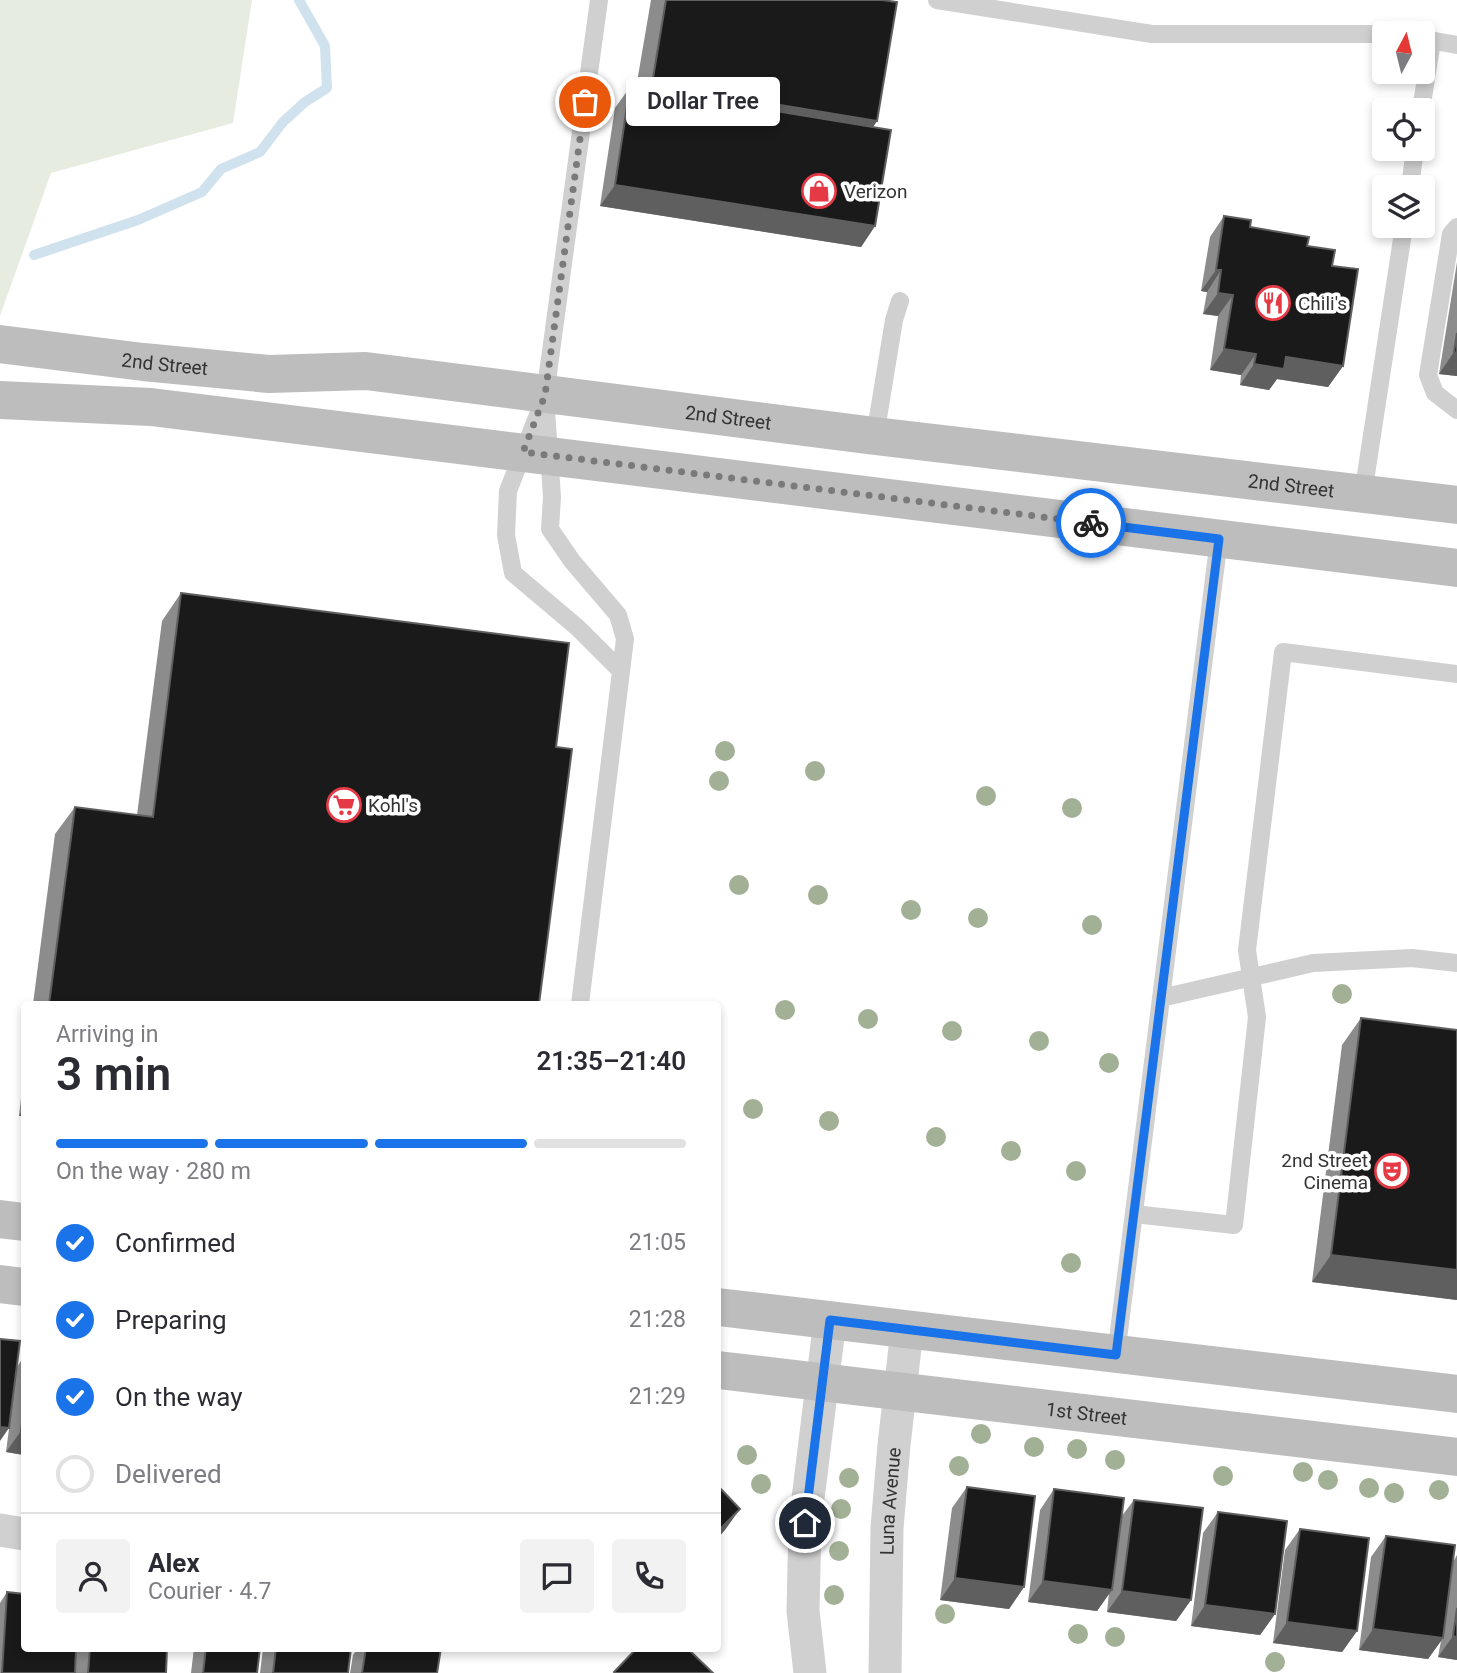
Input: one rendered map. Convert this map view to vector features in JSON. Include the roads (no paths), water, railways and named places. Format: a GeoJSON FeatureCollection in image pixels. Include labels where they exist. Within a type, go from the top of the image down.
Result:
{"type":"FeatureCollection","features":[{"type":"Feature","properties":{"kind":"street","name":"2nd Street"},"geometry":{"type":"LineString","coordinates":[[0,344],[143,362],[269,373],[366,372],[1457,505]]}},
{"type":"Feature","properties":{"kind":"street"},"geometry":{"type":"LineString","coordinates":[[0,400],[151,407],[1457,568]]}},
{"type":"Feature","properties":{"kind":"street"},"geometry":{"type":"LineString","coordinates":[[0,1219],[21,1222]]}},
{"type":"Feature","properties":{"kind":"street"},"geometry":{"type":"LineString","coordinates":[[0,1284],[21,1287]]}},
{"type":"Feature","properties":{"kind":"street"},"geometry":{"type":"LineString","coordinates":[[721,1307],[1457,1394]]}},
{"type":"Feature","properties":{"kind":"street"},"geometry":{"type":"LineString","coordinates":[[810,1673],[803,1611],[805,1523],[830,1320]]}},
{"type":"Feature","properties":{"kind":"street","name":"Luna Avenue"},"geometry":{"type":"LineString","coordinates":[[885,1673],[887,1528],[907,1330]]}},
{"type":"Feature","properties":{"kind":"street","name":"1st Street"},"geometry":{"type":"LineString","coordinates":[[721,1370],[1457,1457]]}},
{"type":"Feature","properties":{"kind":"street"},"geometry":{"type":"LineString","coordinates":[[0,1530],[21,1534]]}},
{"type":"Feature","properties":{"kind":"lane"},"geometry":{"type":"LineString","coordinates":[[598,0],[536,453],[508,491],[506,535],[513,573],[578,628],[621,671]]}},
{"type":"Feature","properties":{"kind":"lane"},"geometry":{"type":"LineString","coordinates":[[937,0],[1152,34],[1372,34]]}},
{"type":"Feature","properties":{"kind":"lane"},"geometry":{"type":"LineString","coordinates":[[1435,41],[1457,45]]}},
{"type":"Feature","properties":{"kind":"lane"},"geometry":{"type":"LineString","coordinates":[[1457,227],[1451,234],[1428,374],[1435,393],[1457,410]]}},
{"type":"Feature","properties":{"kind":"lane"},"geometry":{"type":"LineString","coordinates":[[1363,494],[1402,238]]}},
{"type":"Feature","properties":{"kind":"lane"},"geometry":{"type":"LineString","coordinates":[[875,436],[894,320],[900,301]]}},
{"type":"Feature","properties":{"kind":"lane"},"geometry":{"type":"LineString","coordinates":[[545,395],[536,453],[552,498],[550,529],[572,561],[618,614],[625,639],[580,1001]]}},
{"type":"Feature","properties":{"kind":"lane"},"geometry":{"type":"LineString","coordinates":[[1116,1355],[1219,539]]}},
{"type":"Feature","properties":{"kind":"lane"},"geometry":{"type":"LineString","coordinates":[[1133,1214],[1234,1226],[1257,1017],[1247,950],[1283,652],[1457,674]]}},
{"type":"Feature","properties":{"kind":"lane"},"geometry":{"type":"LineString","coordinates":[[1161,998],[1313,963],[1412,958],[1457,963]]}},
{"type":"Feature","properties":{"kind":"waterway"},"geometry":{"type":"LineString","coordinates":[[34,255],[138,220],[202,192],[221,169],[260,152],[283,122],[305,102],[327,88],[325,46],[299,0]]}},
{"type":"Feature","properties":{"kind":"place","name":"Dollar Tree"},"geometry":{"type":"Point","coordinates":[585,102]}},
{"type":"Feature","properties":{"kind":"place","name":"Verizon"},"geometry":{"type":"Point","coordinates":[819,191]}},
{"type":"Feature","properties":{"kind":"place","name":"Chili's"},"geometry":{"type":"Point","coordinates":[1273,303]}},
{"type":"Feature","properties":{"kind":"place","name":"Kohl's"},"geometry":{"type":"Point","coordinates":[344,805]}},
{"type":"Feature","properties":{"kind":"place","name":"2nd Street Cinema"},"geometry":{"type":"Point","coordinates":[1392,1171]}}]}
